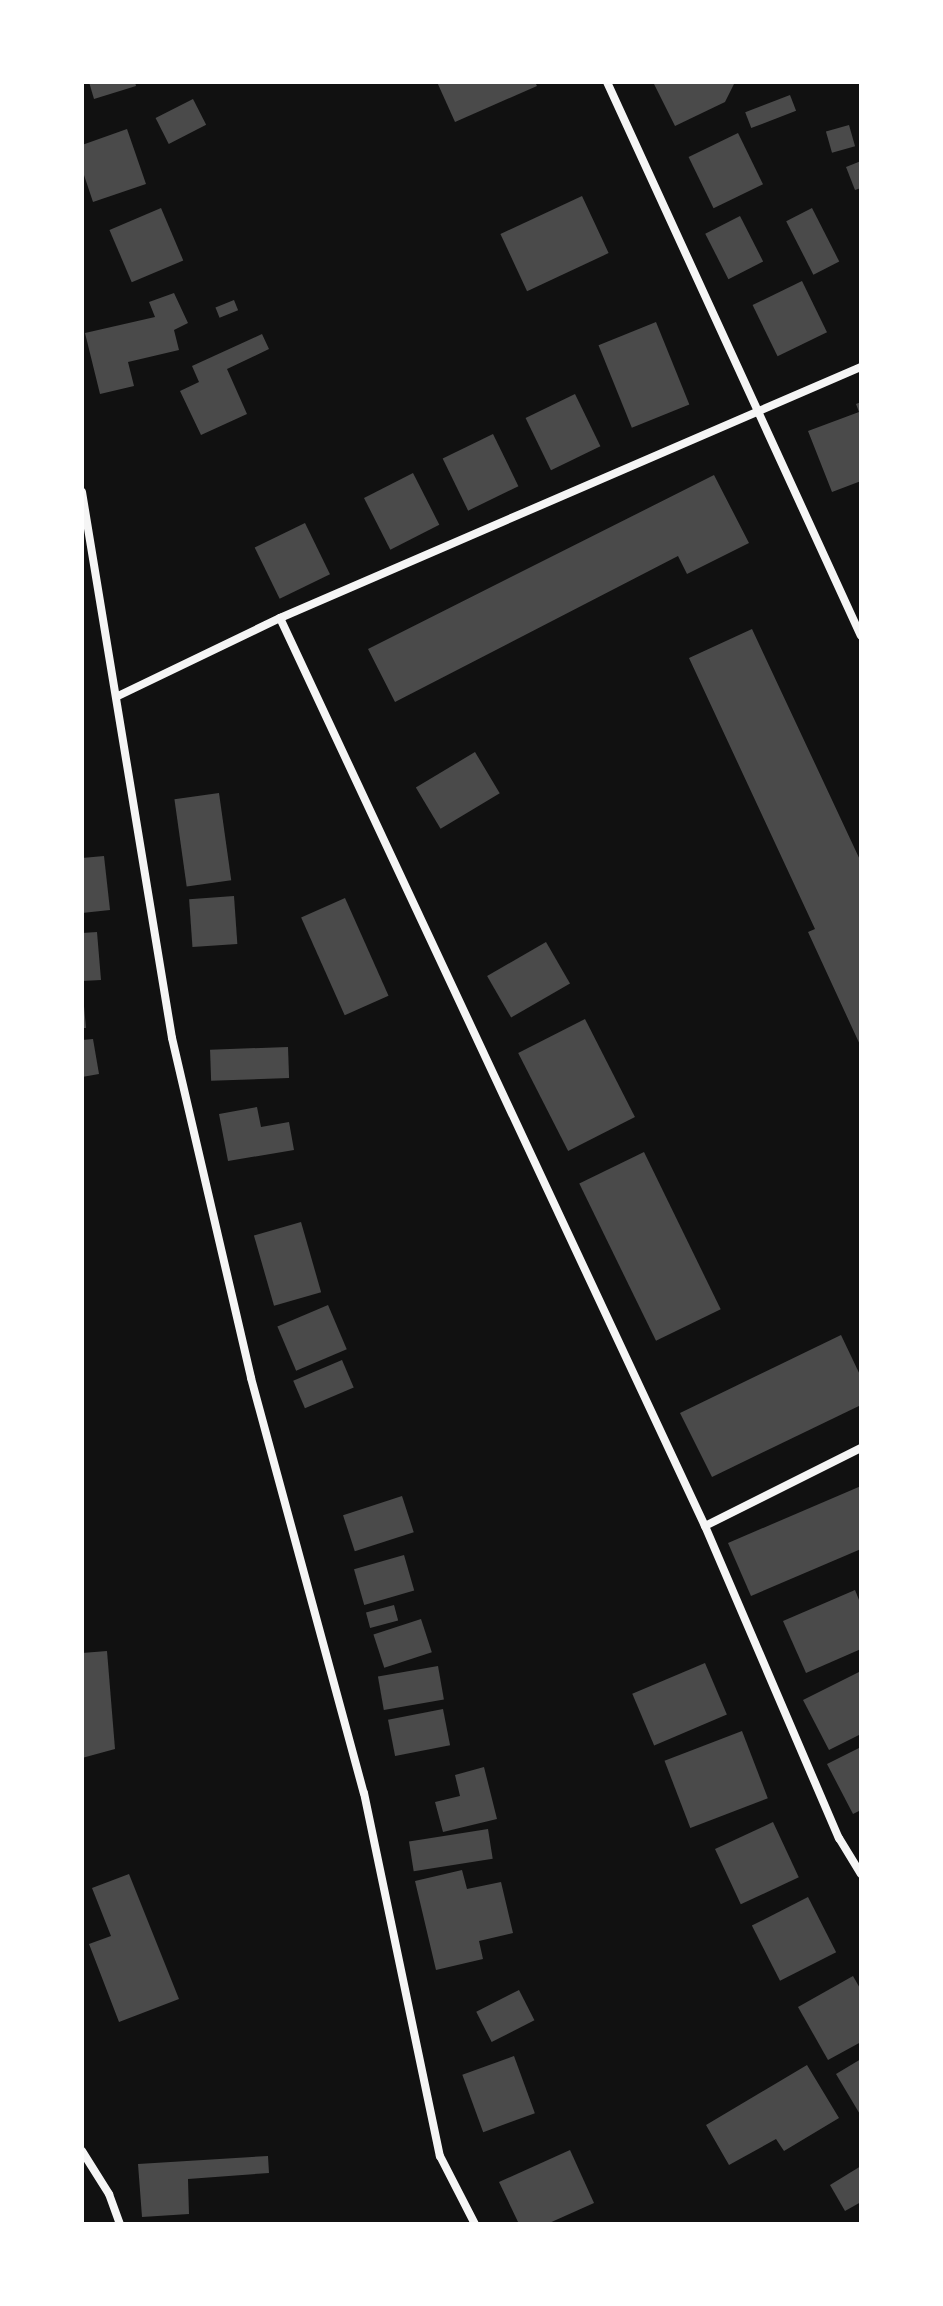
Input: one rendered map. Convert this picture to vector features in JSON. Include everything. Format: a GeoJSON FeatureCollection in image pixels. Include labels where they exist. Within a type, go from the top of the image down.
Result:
{"type":"FeatureCollection","features":[{"type":"Feature","properties":{"kind":"street"},"geometry":{"type":"LineString","coordinates":[[607,82],[757,416],[861,636]]}},
{"type":"Feature","properties":{"kind":"street"},"geometry":{"type":"LineString","coordinates":[[118,696],[280,618],[757,416],[861,367]]}},
{"type":"Feature","properties":{"kind":"street"},"geometry":{"type":"LineString","coordinates":[[82,492],[186,1100],[251,1378],[364,1793],[440,2156],[475,2224]]}},
{"type":"Feature","properties":{"kind":"street"},"geometry":{"type":"LineString","coordinates":[[280,618],[705,1526],[839,1838],[861,1874]]}},
{"type":"Feature","properties":{"kind":"street"},"geometry":{"type":"LineString","coordinates":[[705,1526],[861,1448]]}},
{"type":"Feature","properties":{"kind":"street"},"geometry":{"type":"LineString","coordinates":[[82,2151],[109,2194],[120,2224]]}},
{"type":"Feature","properties":{"kind":"building"},"geometry":{"type":"Polygon","coordinates":[[[89,82],[135,82],[136,86],[94,99],[89,82]]]}},
{"type":"Feature","properties":{"kind":"building"},"geometry":{"type":"Polygon","coordinates":[[[437,82],[535,82],[537,86],[455,122],[437,82]]]}},
{"type":"Feature","properties":{"kind":"building"},"geometry":{"type":"Polygon","coordinates":[[[653,82],[735,82],[725,102],[675,126],[653,82]]]}},
{"type":"Feature","properties":{"kind":"building"},"geometry":{"type":"Polygon","coordinates":[[[790,95],[796,111],[751,128],[745,112],[790,95]]]}},
{"type":"Feature","properties":{"kind":"building"},"geometry":{"type":"Polygon","coordinates":[[[193,99],[206,125],[169,144],[156,118],[193,99]]]}},
{"type":"Feature","properties":{"kind":"building"},"geometry":{"type":"Polygon","coordinates":[[[849,125],[855,146],[832,153],[826,132],[849,125]]]}},
{"type":"Feature","properties":{"kind":"building"},"geometry":{"type":"Polygon","coordinates":[[[127,129],[146,184],[93,202],[82,169],[82,145],[127,129]]]}},
{"type":"Feature","properties":{"kind":"building"},"geometry":{"type":"Polygon","coordinates":[[[738,133],[763,184],[714,208],[689,157],[738,133]]]}},
{"type":"Feature","properties":{"kind":"building"},"geometry":{"type":"Polygon","coordinates":[[[861,161],[861,188],[855,190],[846,167],[861,161]]]}},
{"type":"Feature","properties":{"kind":"building"},"geometry":{"type":"Polygon","coordinates":[[[582,196],[609,253],[527,291],[500,234],[582,196]]]}},
{"type":"Feature","properties":{"kind":"building"},"geometry":{"type":"Polygon","coordinates":[[[161,208],[183,260],[132,282],[109,230],[161,208]]]}},
{"type":"Feature","properties":{"kind":"building"},"geometry":{"type":"Polygon","coordinates":[[[812,208],[839,261],[813,275],[786,221],[812,208]]]}},
{"type":"Feature","properties":{"kind":"building"},"geometry":{"type":"Polygon","coordinates":[[[740,216],[763,261],[728,279],[705,234],[740,216]]]}},
{"type":"Feature","properties":{"kind":"building"},"geometry":{"type":"Polygon","coordinates":[[[802,281],[827,332],[778,356],[753,305],[802,281]]]}},
{"type":"Feature","properties":{"kind":"building"},"geometry":{"type":"Polygon","coordinates":[[[174,293],[188,323],[174,330],[179,350],[128,362],[134,386],[100,394],[85,333],[155,317],[149,302],[174,293]]]}},
{"type":"Feature","properties":{"kind":"building"},"geometry":{"type":"Polygon","coordinates":[[[234,300],[238,310],[220,318],[215,307],[234,300]]]}},
{"type":"Feature","properties":{"kind":"building"},"geometry":{"type":"Polygon","coordinates":[[[656,322],[689,405],[632,428],[599,345],[656,322]]]}},
{"type":"Feature","properties":{"kind":"building"},"geometry":{"type":"Polygon","coordinates":[[[262,334],[269,349],[227,369],[247,414],[201,435],[180,391],[199,382],[192,366],[262,334]]]}},
{"type":"Feature","properties":{"kind":"building"},"geometry":{"type":"Polygon","coordinates":[[[575,394],[600,446],[551,470],[526,418],[575,394]]]}},
{"type":"Feature","properties":{"kind":"building"},"geometry":{"type":"Polygon","coordinates":[[[861,402],[861,481],[832,492],[808,431],[859,412],[856,404],[861,402]]]}},
{"type":"Feature","properties":{"kind":"building"},"geometry":{"type":"Polygon","coordinates":[[[493,434],[518,486],[468,511],[443,459],[493,434]]]}},
{"type":"Feature","properties":{"kind":"building"},"geometry":{"type":"Polygon","coordinates":[[[413,473],[439,525],[390,550],[364,498],[413,473]]]}},
{"type":"Feature","properties":{"kind":"building"},"geometry":{"type":"Polygon","coordinates":[[[714,475],[749,543],[687,574],[678,556],[395,702],[368,649],[714,475]]]}},
{"type":"Feature","properties":{"kind":"building"},"geometry":{"type":"Polygon","coordinates":[[[305,523],[330,574],[280,599],[255,548],[305,523]]]}},
{"type":"Feature","properties":{"kind":"building"},"geometry":{"type":"Polygon","coordinates":[[[752,629],[861,862],[861,1047],[808,932],[815,929],[689,658],[752,629]]]}},
{"type":"Feature","properties":{"kind":"building"},"geometry":{"type":"Polygon","coordinates":[[[475,752],[500,793],[441,829],[416,788],[475,752]]]}},
{"type":"Feature","properties":{"kind":"building"},"geometry":{"type":"Polygon","coordinates":[[[219,793],[231,880],[187,886],[174,799],[219,793]]]}},
{"type":"Feature","properties":{"kind":"building"},"geometry":{"type":"Polygon","coordinates":[[[104,856],[110,910],[82,913],[82,858],[104,856]]]}},
{"type":"Feature","properties":{"kind":"building"},"geometry":{"type":"Polygon","coordinates":[[[234,896],[237,944],[192,947],[189,899],[234,896]]]}},
{"type":"Feature","properties":{"kind":"building"},"geometry":{"type":"Polygon","coordinates":[[[345,898],[389,996],[345,1015],[301,918],[345,898]]]}},
{"type":"Feature","properties":{"kind":"building"},"geometry":{"type":"Polygon","coordinates":[[[97,932],[101,980],[82,981],[82,933],[97,932]]]}},
{"type":"Feature","properties":{"kind":"building"},"geometry":{"type":"Polygon","coordinates":[[[546,942],[570,984],[511,1018],[487,976],[546,942]]]}},
{"type":"Feature","properties":{"kind":"building"},"geometry":{"type":"Polygon","coordinates":[[[84,1006],[86,1028],[82,1028],[84,1006]]]}},
{"type":"Feature","properties":{"kind":"building"},"geometry":{"type":"Polygon","coordinates":[[[585,1019],[635,1117],[568,1151],[518,1053],[585,1019]]]}},
{"type":"Feature","properties":{"kind":"building"},"geometry":{"type":"Polygon","coordinates":[[[93,1039],[99,1074],[82,1077],[82,1040],[93,1039]]]}},
{"type":"Feature","properties":{"kind":"building"},"geometry":{"type":"Polygon","coordinates":[[[288,1047],[289,1078],[211,1081],[210,1050],[288,1047]]]}},
{"type":"Feature","properties":{"kind":"building"},"geometry":{"type":"Polygon","coordinates":[[[257,1107],[261,1127],[289,1122],[294,1150],[228,1161],[219,1114],[257,1107]]]}},
{"type":"Feature","properties":{"kind":"building"},"geometry":{"type":"Polygon","coordinates":[[[644,1152],[721,1309],[656,1341],[579,1184],[644,1152]]]}},
{"type":"Feature","properties":{"kind":"building"},"geometry":{"type":"Polygon","coordinates":[[[301,1222],[321,1292],[274,1306],[254,1236],[301,1222]]]}},
{"type":"Feature","properties":{"kind":"building"},"geometry":{"type":"Polygon","coordinates":[[[328,1305],[347,1349],[296,1371],[277,1326],[328,1305]]]}},
{"type":"Feature","properties":{"kind":"building"},"geometry":{"type":"Polygon","coordinates":[[[841,1335],[861,1377],[861,1405],[712,1477],[680,1413],[841,1335]]]}},
{"type":"Feature","properties":{"kind":"building"},"geometry":{"type":"Polygon","coordinates":[[[342,1360],[354,1388],[305,1408],[293,1381],[342,1360]]]}},
{"type":"Feature","properties":{"kind":"building"},"geometry":{"type":"Polygon","coordinates":[[[861,1486],[861,1549],[751,1596],[728,1543],[861,1486]]]}},
{"type":"Feature","properties":{"kind":"building"},"geometry":{"type":"Polygon","coordinates":[[[402,1496],[414,1532],[355,1551],[343,1515],[402,1496]]]}},
{"type":"Feature","properties":{"kind":"building"},"geometry":{"type":"Polygon","coordinates":[[[404,1555],[414,1591],[364,1605],[354,1569],[404,1555]]]}},
{"type":"Feature","properties":{"kind":"building"},"geometry":{"type":"Polygon","coordinates":[[[855,1590],[861,1605],[861,1649],[806,1673],[783,1621],[855,1590]]]}},
{"type":"Feature","properties":{"kind":"building"},"geometry":{"type":"Polygon","coordinates":[[[394,1605],[398,1620],[370,1628],[366,1613],[394,1605]]]}},
{"type":"Feature","properties":{"kind":"building"},"geometry":{"type":"Polygon","coordinates":[[[421,1619],[432,1652],[384,1668],[373,1634],[421,1619]]]}},
{"type":"Feature","properties":{"kind":"building"},"geometry":{"type":"Polygon","coordinates":[[[107,1651],[115,1749],[82,1758],[82,1653],[107,1651]]]}},
{"type":"Feature","properties":{"kind":"building"},"geometry":{"type":"Polygon","coordinates":[[[705,1663],[727,1715],[654,1745],[632,1694],[705,1663]]]}},
{"type":"Feature","properties":{"kind":"building"},"geometry":{"type":"Polygon","coordinates":[[[438,1666],[444,1699],[384,1710],[378,1677],[438,1666]]]}},
{"type":"Feature","properties":{"kind":"building"},"geometry":{"type":"Polygon","coordinates":[[[861,1671],[861,1734],[829,1750],[803,1700],[861,1671]]]}},
{"type":"Feature","properties":{"kind":"building"},"geometry":{"type":"Polygon","coordinates":[[[443,1709],[450,1745],[395,1756],[388,1720],[443,1709]]]}},
{"type":"Feature","properties":{"kind":"building"},"geometry":{"type":"Polygon","coordinates":[[[742,1731],[768,1798],[690,1828],[665,1761],[742,1731]]]}},
{"type":"Feature","properties":{"kind":"building"},"geometry":{"type":"Polygon","coordinates":[[[861,1747],[861,1810],[853,1814],[827,1764],[861,1747]]]}},
{"type":"Feature","properties":{"kind":"building"},"geometry":{"type":"Polygon","coordinates":[[[484,1767],[497,1819],[443,1832],[435,1802],[460,1796],[455,1775],[484,1767]]]}},
{"type":"Feature","properties":{"kind":"building"},"geometry":{"type":"Polygon","coordinates":[[[773,1822],[799,1877],[741,1904],[715,1849],[773,1822]]]}},
{"type":"Feature","properties":{"kind":"building"},"geometry":{"type":"Polygon","coordinates":[[[488,1829],[493,1859],[414,1871],[409,1842],[488,1829]]]}},
{"type":"Feature","properties":{"kind":"building"},"geometry":{"type":"Polygon","coordinates":[[[462,1870],[467,1889],[501,1882],[513,1933],[479,1941],[483,1959],[436,1970],[415,1881],[462,1870]]]}},
{"type":"Feature","properties":{"kind":"building"},"geometry":{"type":"Polygon","coordinates":[[[129,1874],[179,1999],[119,2022],[89,1944],[111,1936],[92,1888],[129,1874]]]}},
{"type":"Feature","properties":{"kind":"building"},"geometry":{"type":"Polygon","coordinates":[[[808,1897],[836,1952],[780,1981],[752,1926],[808,1897]]]}},
{"type":"Feature","properties":{"kind":"building"},"geometry":{"type":"Polygon","coordinates":[[[853,1976],[861,1990],[861,2042],[828,2060],[798,2007],[853,1976]]]}},
{"type":"Feature","properties":{"kind":"building"},"geometry":{"type":"Polygon","coordinates":[[[519,1990],[534,2020],[492,2042],[476,2012],[519,1990]]]}},
{"type":"Feature","properties":{"kind":"building"},"geometry":{"type":"Polygon","coordinates":[[[514,2056],[535,2113],[483,2132],[462,2075],[514,2056]]]}},
{"type":"Feature","properties":{"kind":"building"},"geometry":{"type":"Polygon","coordinates":[[[861,2059],[861,2116],[836,2074],[861,2059]]]}},
{"type":"Feature","properties":{"kind":"building"},"geometry":{"type":"Polygon","coordinates":[[[807,2065],[839,2118],[784,2151],[776,2139],[729,2165],[706,2125],[807,2065]]]}},
{"type":"Feature","properties":{"kind":"building"},"geometry":{"type":"Polygon","coordinates":[[[570,2150],[594,2203],[547,2224],[519,2224],[499,2182],[570,2150]]]}},
{"type":"Feature","properties":{"kind":"building"},"geometry":{"type":"Polygon","coordinates":[[[268,2156],[269,2173],[188,2179],[189,2214],[142,2217],[138,2164],[268,2156]]]}},
{"type":"Feature","properties":{"kind":"building"},"geometry":{"type":"Polygon","coordinates":[[[861,2166],[861,2202],[845,2211],[830,2185],[861,2166]]]}}]}
